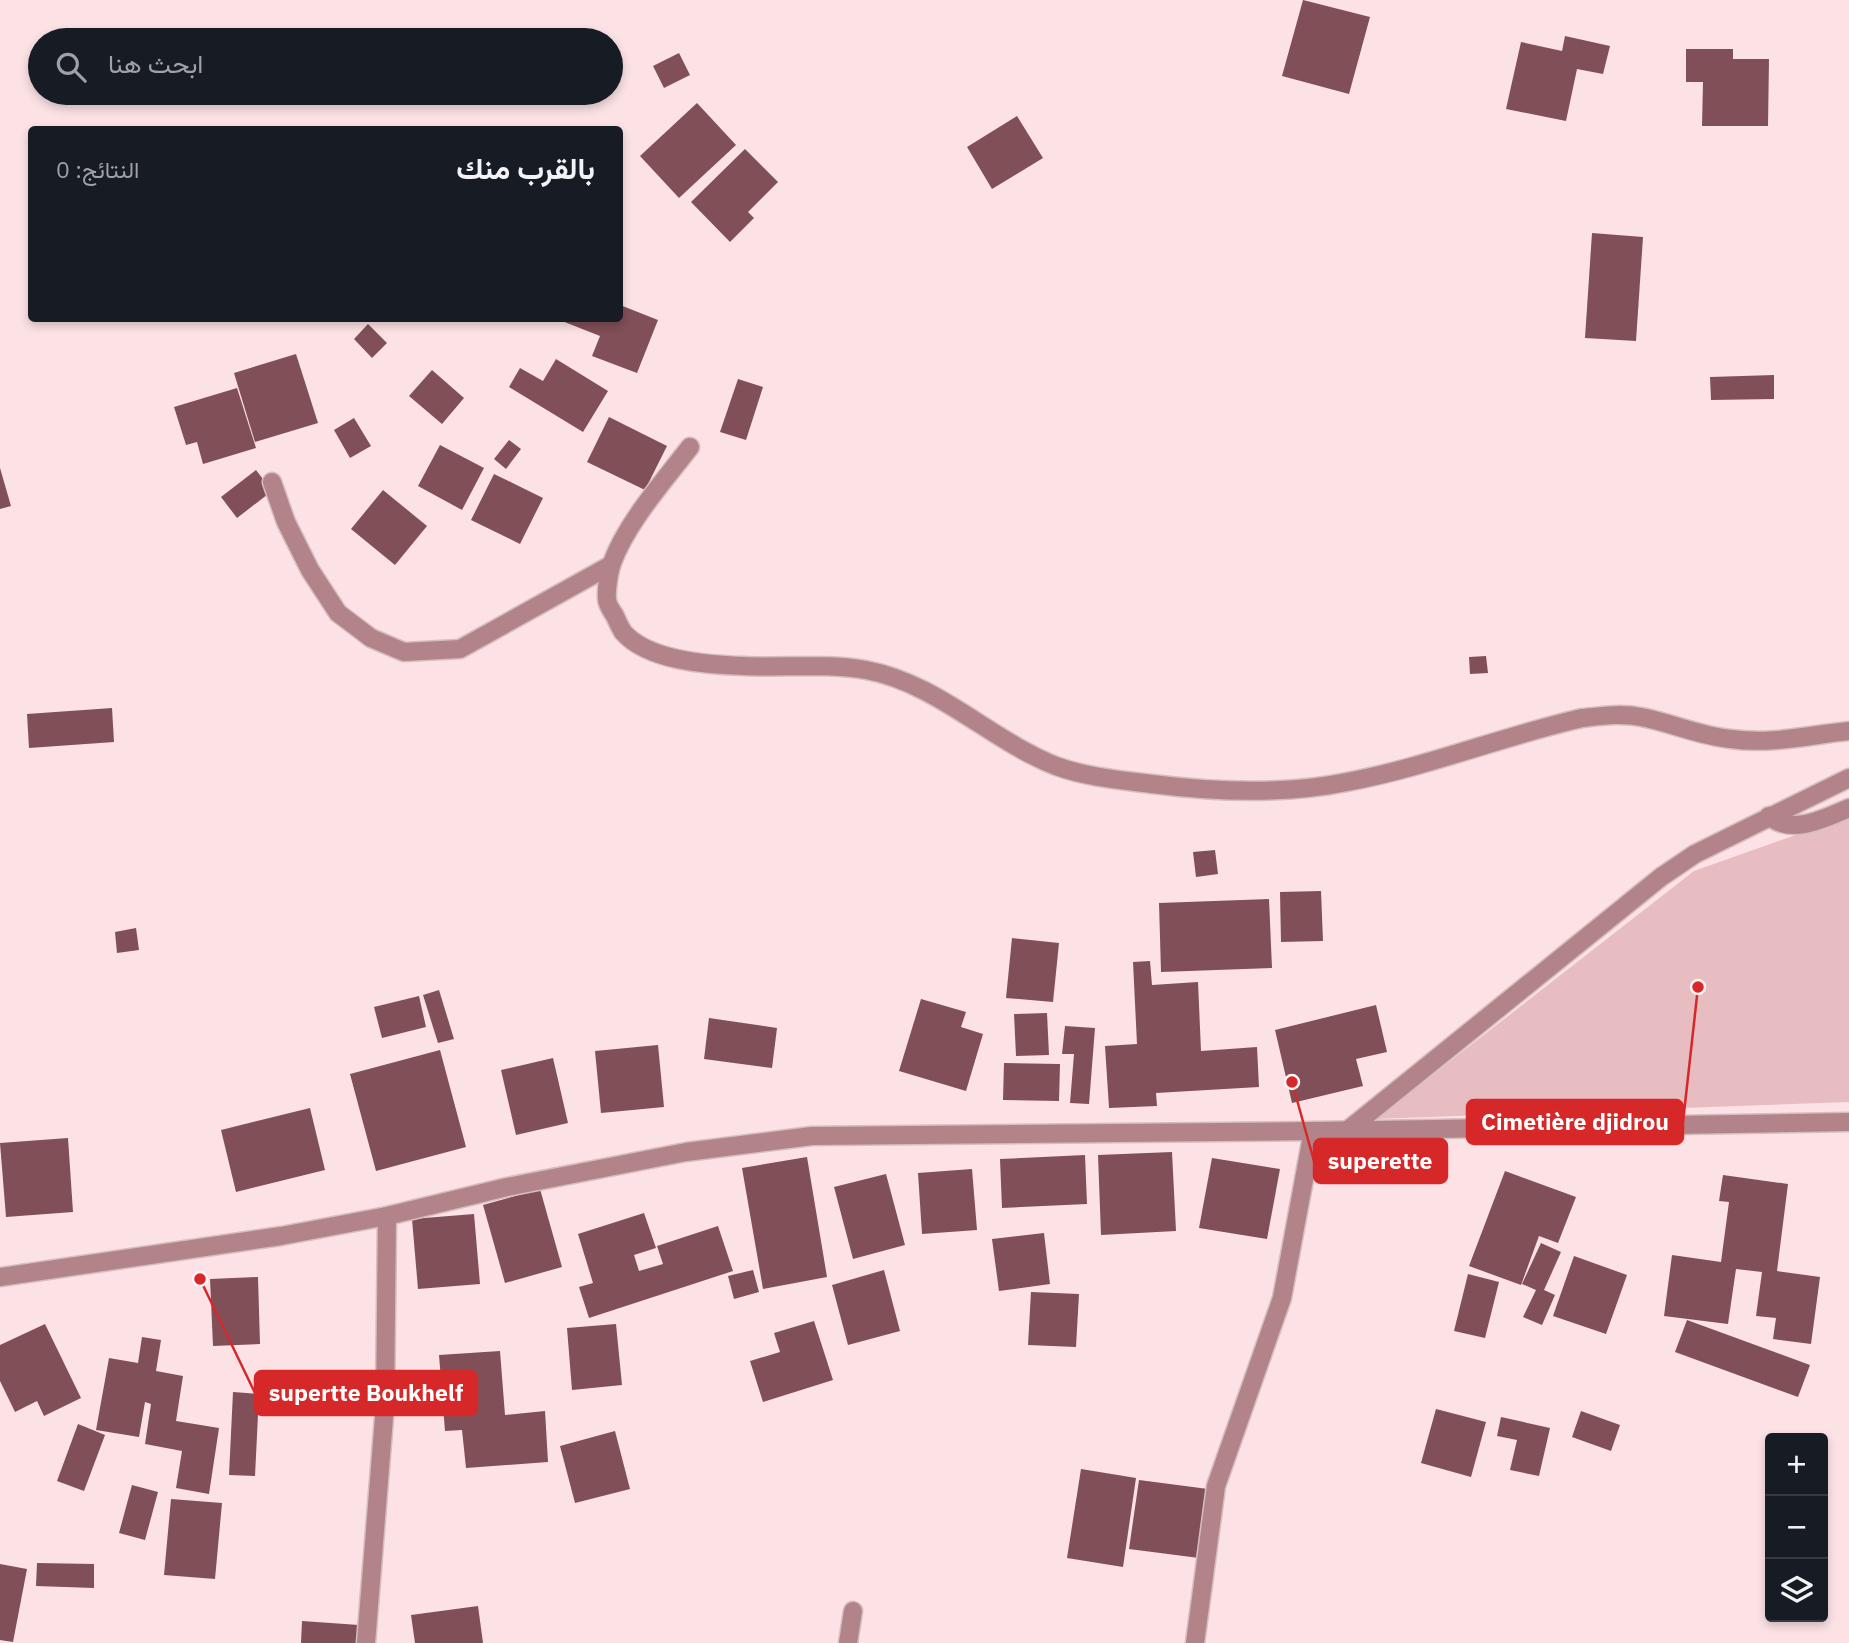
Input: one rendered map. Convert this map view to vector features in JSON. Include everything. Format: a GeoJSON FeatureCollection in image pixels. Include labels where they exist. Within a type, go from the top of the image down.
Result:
{"type":"FeatureCollection","features":[{"type":"Feature","properties":{"kind":"street"},"geometry":{"type":"LineString","coordinates":[[690,447],[626,536],[611,565],[607,601],[624,632],[649,651],[698,663],[826,666],[868,671],[907,683],[964,714],[1008,743],[1058,766],[1111,779],[1172,787],[1238,790],[1286,789],[1343,783],[1392,773],[1559,723],[1606,715],[1640,717],[1707,736],[1732,740],[1768,741],[1849,731]]}},
{"type":"Feature","properties":{"kind":"street"},"geometry":{"type":"LineString","coordinates":[[272,482],[286,522],[310,570],[338,613],[370,638],[404,652],[460,649],[611,565]]}},
{"type":"Feature","properties":{"kind":"street"},"geometry":{"type":"LineString","coordinates":[[1348,1130],[1634,897],[1695,854],[1849,778]]}},
{"type":"Feature","properties":{"kind":"street"},"geometry":{"type":"LineString","coordinates":[[1769,816],[1785,824],[1803,824],[1849,808]]}},
{"type":"Feature","properties":{"kind":"street"},"geometry":{"type":"LineString","coordinates":[[0,1277],[281,1236],[686,1152],[812,1136],[1849,1122]]}},
{"type":"Feature","properties":{"kind":"street"},"geometry":{"type":"LineString","coordinates":[[1195,1643],[1216,1486],[1282,1298],[1313,1131]]}},
{"type":"Feature","properties":{"kind":"street"},"geometry":{"type":"LineString","coordinates":[[366,1643],[385,1405],[387,1216]]}},
{"type":"Feature","properties":{"kind":"street"},"geometry":{"type":"LineString","coordinates":[[848,1643],[853,1611]]}},
{"type":"Feature","properties":{"kind":"shaded area"},"geometry":{"type":"Polygon","coordinates":[[[1849,816],[1849,1102],[1376,1119],[1694,871],[1849,816]]]}},
{"type":"Feature","properties":{"kind":"building"},"geometry":{"type":"Polygon","coordinates":[[[1303,0],[1370,17],[1349,94],[1282,76],[1303,0]]]}},
{"type":"Feature","properties":{"kind":"building"},"geometry":{"type":"Polygon","coordinates":[[[1565,36],[1610,46],[1603,74],[1577,69],[1566,121],[1506,109],[1521,42],[1562,51],[1565,36]]]}},
{"type":"Feature","properties":{"kind":"building"},"geometry":{"type":"Polygon","coordinates":[[[1686,49],[1733,49],[1733,59],[1769,59],[1768,126],[1702,126],[1703,82],[1686,82],[1686,49]]]}},
{"type":"Feature","properties":{"kind":"building"},"geometry":{"type":"Polygon","coordinates":[[[679,53],[690,75],[664,88],[653,66],[679,53]]]}},
{"type":"Feature","properties":{"kind":"building"},"geometry":{"type":"Polygon","coordinates":[[[697,103],[736,145],[679,198],[640,156],[697,103]]]}},
{"type":"Feature","properties":{"kind":"building"},"geometry":{"type":"Polygon","coordinates":[[[1017,116],[1043,158],[992,189],[967,147],[1017,116]]]}},
{"type":"Feature","properties":{"kind":"building"},"geometry":{"type":"Polygon","coordinates":[[[745,149],[778,182],[748,212],[754,218],[730,242],[691,202],[745,149]]]}},
{"type":"Feature","properties":{"kind":"building"},"geometry":{"type":"Polygon","coordinates":[[[1592,233],[1643,237],[1636,341],[1585,338],[1592,233]]]}},
{"type":"Feature","properties":{"kind":"building"},"geometry":{"type":"Polygon","coordinates":[[[623,306],[658,320],[637,373],[592,356],[600,336],[565,322],[623,322],[623,306]]]}},
{"type":"Feature","properties":{"kind":"building"},"geometry":{"type":"Polygon","coordinates":[[[368,324],[387,343],[372,358],[354,339],[368,324]]]}},
{"type":"Feature","properties":{"kind":"building"},"geometry":{"type":"Polygon","coordinates":[[[296,354],[318,423],[255,442],[234,373],[296,354]]]}},
{"type":"Feature","properties":{"kind":"building"},"geometry":{"type":"Polygon","coordinates":[[[556,359],[608,391],[583,432],[509,387],[520,368],[543,381],[556,359]]]}},
{"type":"Feature","properties":{"kind":"building"},"geometry":{"type":"Polygon","coordinates":[[[432,370],[464,398],[442,424],[409,396],[432,370]]]}},
{"type":"Feature","properties":{"kind":"building"},"geometry":{"type":"Polygon","coordinates":[[[1774,375],[1774,399],[1711,400],[1710,377],[1774,375]]]}},
{"type":"Feature","properties":{"kind":"building"},"geometry":{"type":"Polygon","coordinates":[[[738,379],[763,387],[746,440],[720,432],[738,379]]]}},
{"type":"Feature","properties":{"kind":"building"},"geometry":{"type":"Polygon","coordinates":[[[237,388],[256,448],[203,464],[197,442],[186,445],[174,407],[237,388]]]}},
{"type":"Feature","properties":{"kind":"building"},"geometry":{"type":"Polygon","coordinates":[[[609,417],[667,446],[645,490],[587,462],[609,417]]]}},
{"type":"Feature","properties":{"kind":"building"},"geometry":{"type":"Polygon","coordinates":[[[354,418],[371,446],[350,458],[334,430],[354,418]]]}},
{"type":"Feature","properties":{"kind":"building"},"geometry":{"type":"Polygon","coordinates":[[[509,440],[521,449],[506,469],[494,459],[509,440]]]}},
{"type":"Feature","properties":{"kind":"building"},"geometry":{"type":"Polygon","coordinates":[[[440,445],[484,468],[462,510],[418,486],[440,445]]]}},
{"type":"Feature","properties":{"kind":"building"},"geometry":{"type":"Polygon","coordinates":[[[0,468],[11,506],[0,509],[0,468]]]}},
{"type":"Feature","properties":{"kind":"building"},"geometry":{"type":"Polygon","coordinates":[[[256,470],[272,491],[237,518],[221,497],[256,470]]]}},
{"type":"Feature","properties":{"kind":"building"},"geometry":{"type":"Polygon","coordinates":[[[494,474],[543,498],[520,544],[471,520],[494,474]]]}},
{"type":"Feature","properties":{"kind":"building"},"geometry":{"type":"Polygon","coordinates":[[[383,490],[427,526],[395,565],[351,529],[383,490]]]}},
{"type":"Feature","properties":{"kind":"building"},"geometry":{"type":"Polygon","coordinates":[[[1486,656],[1488,673],[1470,674],[1469,657],[1486,656]]]}},
{"type":"Feature","properties":{"kind":"building"},"geometry":{"type":"Polygon","coordinates":[[[112,708],[114,742],[29,748],[27,714],[112,708]]]}},
{"type":"Feature","properties":{"kind":"building"},"geometry":{"type":"Polygon","coordinates":[[[1215,850],[1218,874],[1196,877],[1193,852],[1215,850]]]}},
{"type":"Feature","properties":{"kind":"building"},"geometry":{"type":"Polygon","coordinates":[[[1321,891],[1323,941],[1281,942],[1280,892],[1321,891]]]}},
{"type":"Feature","properties":{"kind":"building"},"geometry":{"type":"Polygon","coordinates":[[[1269,899],[1272,968],[1161,972],[1159,903],[1269,899]]]}},
{"type":"Feature","properties":{"kind":"building"},"geometry":{"type":"Polygon","coordinates":[[[136,928],[139,950],[117,953],[115,932],[136,928]]]}},
{"type":"Feature","properties":{"kind":"building"},"geometry":{"type":"Polygon","coordinates":[[[1012,938],[1059,943],[1053,1002],[1006,998],[1012,938]]]}},
{"type":"Feature","properties":{"kind":"building"},"geometry":{"type":"Polygon","coordinates":[[[1150,961],[1152,985],[1198,982],[1201,1051],[1257,1047],[1259,1087],[1156,1093],[1157,1106],[1109,1108],[1105,1046],[1137,1044],[1133,962],[1150,961]]]}},
{"type":"Feature","properties":{"kind":"building"},"geometry":{"type":"Polygon","coordinates":[[[439,990],[454,1039],[438,1043],[423,995],[439,990]]]}},
{"type":"Feature","properties":{"kind":"building"},"geometry":{"type":"Polygon","coordinates":[[[419,996],[426,1027],[382,1038],[374,1007],[419,996]]]}},
{"type":"Feature","properties":{"kind":"building"},"geometry":{"type":"Polygon","coordinates":[[[921,999],[966,1012],[961,1027],[983,1034],[966,1091],[899,1071],[921,999]]]}},
{"type":"Feature","properties":{"kind":"building"},"geometry":{"type":"Polygon","coordinates":[[[1376,1005],[1387,1052],[1356,1059],[1363,1086],[1292,1103],[1275,1030],[1376,1005]]]}},
{"type":"Feature","properties":{"kind":"building"},"geometry":{"type":"Polygon","coordinates":[[[1047,1013],[1049,1055],[1016,1056],[1014,1014],[1047,1013]]]}},
{"type":"Feature","properties":{"kind":"building"},"geometry":{"type":"Polygon","coordinates":[[[709,1018],[777,1028],[772,1068],[704,1059],[709,1018]]]}},
{"type":"Feature","properties":{"kind":"building"},"geometry":{"type":"Polygon","coordinates":[[[1065,1026],[1095,1028],[1089,1104],[1070,1103],[1074,1054],[1062,1054],[1065,1026]]]}},
{"type":"Feature","properties":{"kind":"building"},"geometry":{"type":"Polygon","coordinates":[[[658,1045],[664,1107],[601,1113],[595,1051],[658,1045]]]}},
{"type":"Feature","properties":{"kind":"building"},"geometry":{"type":"Polygon","coordinates":[[[440,1050],[466,1147],[376,1171],[350,1074],[440,1050]]]}},
{"type":"Feature","properties":{"kind":"building"},"geometry":{"type":"Polygon","coordinates":[[[553,1058],[568,1123],[516,1135],[501,1070],[553,1058]]]}},
{"type":"Feature","properties":{"kind":"building"},"geometry":{"type":"Polygon","coordinates":[[[1004,1063],[1060,1064],[1059,1101],[1003,1100],[1004,1063]]]}},
{"type":"Feature","properties":{"kind":"building"},"geometry":{"type":"Polygon","coordinates":[[[310,1108],[325,1170],[236,1192],[221,1130],[310,1108]]]}},
{"type":"Feature","properties":{"kind":"building"},"geometry":{"type":"Polygon","coordinates":[[[68,1138],[73,1212],[6,1217],[0,1143],[68,1138]]]}},
{"type":"Feature","properties":{"kind":"building"},"geometry":{"type":"Polygon","coordinates":[[[1172,1152],[1176,1231],[1101,1235],[1098,1155],[1172,1152]]]}},
{"type":"Feature","properties":{"kind":"building"},"geometry":{"type":"Polygon","coordinates":[[[1085,1155],[1087,1204],[1002,1208],[1000,1159],[1085,1155]]]}},
{"type":"Feature","properties":{"kind":"building"},"geometry":{"type":"Polygon","coordinates":[[[807,1157],[827,1277],[763,1289],[742,1168],[807,1157]]]}},
{"type":"Feature","properties":{"kind":"building"},"geometry":{"type":"Polygon","coordinates":[[[1212,1158],[1280,1169],[1267,1239],[1199,1228],[1212,1158]]]}},
{"type":"Feature","properties":{"kind":"building"},"geometry":{"type":"Polygon","coordinates":[[[972,1169],[977,1230],[922,1234],[918,1173],[972,1169]]]}},
{"type":"Feature","properties":{"kind":"building"},"geometry":{"type":"Polygon","coordinates":[[[1505,1171],[1576,1197],[1558,1243],[1539,1236],[1521,1285],[1469,1266],[1505,1171]]]}},
{"type":"Feature","properties":{"kind":"building"},"geometry":{"type":"Polygon","coordinates":[[[886,1174],[905,1245],[853,1259],[834,1187],[886,1174]]]}},
{"type":"Feature","properties":{"kind":"building"},"geometry":{"type":"Polygon","coordinates":[[[1723,1175],[1788,1184],[1777,1271],[1820,1277],[1811,1344],[1773,1339],[1776,1318],[1756,1316],[1762,1272],[1736,1269],[1728,1324],[1664,1316],[1672,1255],[1721,1262],[1729,1202],[1719,1201],[1723,1175]]]}},
{"type":"Feature","properties":{"kind":"building"},"geometry":{"type":"Polygon","coordinates":[[[540,1189],[562,1267],[505,1283],[483,1205],[540,1189]]]}},
{"type":"Feature","properties":{"kind":"building"},"geometry":{"type":"Polygon","coordinates":[[[644,1213],[656,1248],[634,1255],[639,1271],[663,1264],[657,1246],[718,1226],[733,1271],[589,1318],[579,1287],[593,1283],[578,1234],[644,1213]]]}},
{"type":"Feature","properties":{"kind":"building"},"geometry":{"type":"Polygon","coordinates":[[[474,1214],[480,1284],[418,1289],[412,1219],[474,1214]]]}},
{"type":"Feature","properties":{"kind":"building"},"geometry":{"type":"Polygon","coordinates":[[[1044,1233],[1050,1284],[999,1291],[992,1239],[1044,1233]]]}},
{"type":"Feature","properties":{"kind":"building"},"geometry":{"type":"Polygon","coordinates":[[[1541,1243],[1561,1252],[1544,1290],[1555,1295],[1542,1325],[1523,1317],[1536,1290],[1522,1284],[1541,1243]]]}},
{"type":"Feature","properties":{"kind":"building"},"geometry":{"type":"Polygon","coordinates":[[[1574,1256],[1627,1275],[1606,1334],[1553,1316],[1574,1256]]]}},
{"type":"Feature","properties":{"kind":"building"},"geometry":{"type":"Polygon","coordinates":[[[753,1270],[759,1292],[734,1299],[728,1276],[753,1270]]]}},
{"type":"Feature","properties":{"kind":"building"},"geometry":{"type":"Polygon","coordinates":[[[884,1270],[900,1331],[848,1345],[832,1285],[884,1270]]]}},
{"type":"Feature","properties":{"kind":"building"},"geometry":{"type":"Polygon","coordinates":[[[1468,1274],[1499,1282],[1485,1338],[1454,1331],[1468,1274]]]}},
{"type":"Feature","properties":{"kind":"building"},"geometry":{"type":"Polygon","coordinates":[[[258,1277],[260,1344],[213,1346],[210,1279],[258,1277]]]}},
{"type":"Feature","properties":{"kind":"building"},"geometry":{"type":"Polygon","coordinates":[[[1031,1292],[1079,1294],[1076,1347],[1028,1345],[1031,1292]]]}},
{"type":"Feature","properties":{"kind":"building"},"geometry":{"type":"Polygon","coordinates":[[[1687,1320],[1810,1365],[1798,1397],[1675,1352],[1687,1320]]]}},
{"type":"Feature","properties":{"kind":"building"},"geometry":{"type":"Polygon","coordinates":[[[814,1321],[833,1380],[763,1402],[750,1361],[780,1352],[774,1333],[814,1321]]]}},
{"type":"Feature","properties":{"kind":"building"},"geometry":{"type":"Polygon","coordinates":[[[45,1324],[81,1398],[44,1416],[37,1401],[15,1412],[0,1381],[0,1345],[45,1324]]]}},
{"type":"Feature","properties":{"kind":"building"},"geometry":{"type":"Polygon","coordinates":[[[616,1324],[622,1385],[572,1390],[567,1328],[616,1324]]]}},
{"type":"Feature","properties":{"kind":"building"},"geometry":{"type":"Polygon","coordinates":[[[142,1337],[161,1340],[156,1371],[183,1376],[176,1421],[219,1428],[209,1494],[176,1488],[182,1451],[145,1444],[151,1404],[145,1402],[139,1437],[96,1430],[109,1358],[138,1363],[142,1337]]]}},
{"type":"Feature","properties":{"kind":"building"},"geometry":{"type":"Polygon","coordinates":[[[500,1351],[505,1415],[545,1411],[548,1462],[466,1468],[462,1430],[445,1431],[439,1355],[500,1351]]]}},
{"type":"Feature","properties":{"kind":"building"},"geometry":{"type":"Polygon","coordinates":[[[233,1392],[259,1394],[255,1476],[229,1475],[233,1392]]]}},
{"type":"Feature","properties":{"kind":"building"},"geometry":{"type":"Polygon","coordinates":[[[1436,1409],[1486,1422],[1471,1477],[1421,1463],[1436,1409]]]}},
{"type":"Feature","properties":{"kind":"building"},"geometry":{"type":"Polygon","coordinates":[[[1581,1411],[1620,1425],[1611,1451],[1572,1437],[1581,1411]]]}},
{"type":"Feature","properties":{"kind":"building"},"geometry":{"type":"Polygon","coordinates":[[[1501,1417],[1550,1428],[1539,1476],[1510,1470],[1517,1440],[1497,1436],[1501,1417]]]}},
{"type":"Feature","properties":{"kind":"building"},"geometry":{"type":"Polygon","coordinates":[[[78,1424],[105,1435],[84,1491],[57,1481],[78,1424]]]}},
{"type":"Feature","properties":{"kind":"building"},"geometry":{"type":"Polygon","coordinates":[[[615,1431],[630,1489],[575,1503],[560,1446],[615,1431]]]}},
{"type":"Feature","properties":{"kind":"building"},"geometry":{"type":"Polygon","coordinates":[[[1081,1469],[1136,1478],[1123,1567],[1067,1558],[1081,1469]]]}},
{"type":"Feature","properties":{"kind":"building"},"geometry":{"type":"Polygon","coordinates":[[[1139,1480],[1208,1489],[1199,1558],[1129,1549],[1139,1480]]]}},
{"type":"Feature","properties":{"kind":"building"},"geometry":{"type":"Polygon","coordinates":[[[132,1485],[158,1492],[145,1540],[119,1533],[132,1485]]]}},
{"type":"Feature","properties":{"kind":"building"},"geometry":{"type":"Polygon","coordinates":[[[171,1499],[222,1503],[215,1579],[164,1575],[171,1499]]]}},
{"type":"Feature","properties":{"kind":"building"},"geometry":{"type":"Polygon","coordinates":[[[37,1563],[94,1564],[94,1588],[36,1586],[37,1563]]]}},
{"type":"Feature","properties":{"kind":"building"},"geometry":{"type":"Polygon","coordinates":[[[0,1564],[27,1569],[13,1642],[0,1640],[0,1564]]]}},
{"type":"Feature","properties":{"kind":"building"},"geometry":{"type":"Polygon","coordinates":[[[478,1606],[483,1643],[415,1643],[411,1615],[478,1606]]]}},
{"type":"Feature","properties":{"kind":"building"},"geometry":{"type":"Polygon","coordinates":[[[302,1621],[359,1625],[358,1643],[301,1643],[302,1621]]]}},
{"type":"Feature","properties":{"kind":"place","name":"Cimetière djidrou"},"geometry":{"type":"Point","coordinates":[1698,987]}},
{"type":"Feature","properties":{"kind":"place","name":"superette"},"geometry":{"type":"Point","coordinates":[1292,1082]}},
{"type":"Feature","properties":{"kind":"place","name":"supertte Boukhelf"},"geometry":{"type":"Point","coordinates":[200,1279]}}]}
